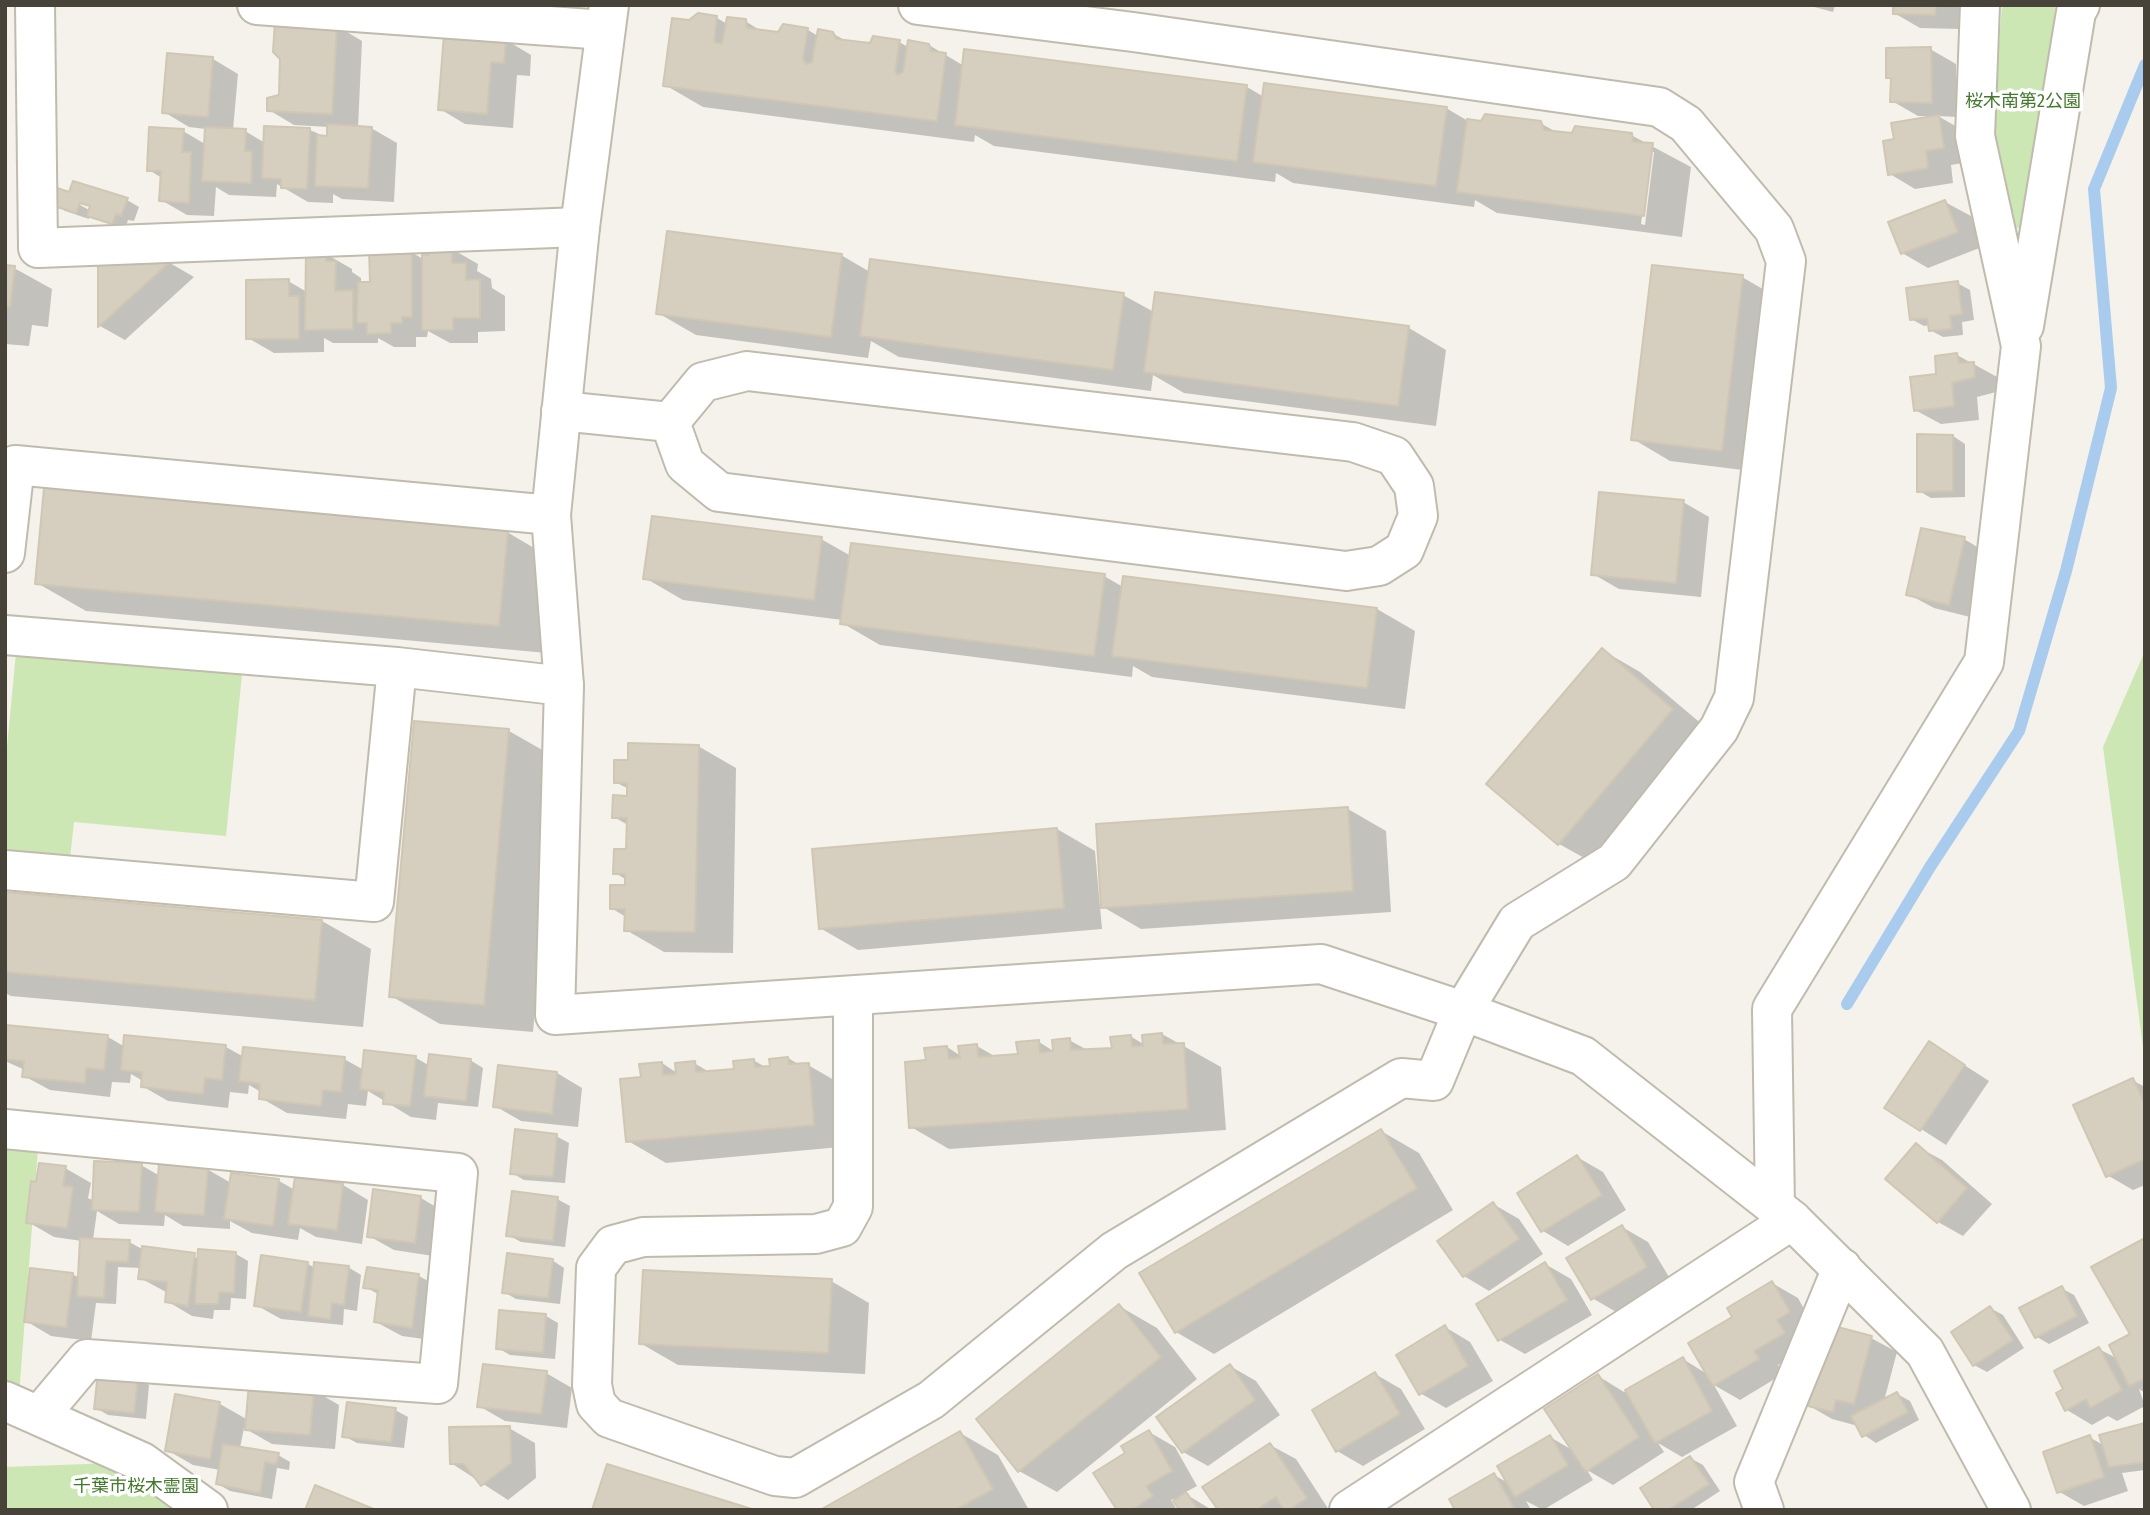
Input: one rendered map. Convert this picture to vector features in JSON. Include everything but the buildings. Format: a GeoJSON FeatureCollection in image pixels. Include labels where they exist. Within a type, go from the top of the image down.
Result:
{"type":"FeatureCollection","features":[{"type":"Feature","properties":{"kind":"street"},"geometry":{"type":"LineString","coordinates":[[35,5],[38,248],[580,227]]}},
{"type":"Feature","properties":{"kind":"street"},"geometry":{"type":"LineString","coordinates":[[257,5],[607,17],[580,227],[551,515],[564,685],[555,1015],[853,998],[1321,964],[1464,1010],[1583,1056],[1784,1214],[1926,1352],[2011,1510]]}},
{"type":"Feature","properties":{"kind":"street"},"geometry":{"type":"LineString","coordinates":[[853,998],[853,1207],[842,1227],[816,1234],[643,1237],[613,1245],[596,1268],[592,1385],[596,1404],[609,1418],[775,1476],[795,1478],[931,1400],[1114,1251],[1401,1078],[1434,1081],[1464,1010],[1517,922],[1614,862],[1719,729],[1734,698],[1786,261],[1774,229],[1686,124],[1659,107],[1133,32],[918,5]]}},
{"type":"Feature","properties":{"kind":"street"},"geometry":{"type":"LineString","coordinates":[[1980,5],[1975,136],[2021,346]]}},
{"type":"Feature","properties":{"kind":"street"},"geometry":{"type":"LineString","coordinates":[[1784,1214],[1772,1009],[1984,662],[2021,346],[2076,12],[2080,5]]}},
{"type":"Feature","properties":{"kind":"street"},"geometry":{"type":"LineString","coordinates":[[747,371],[1339,440],[1394,456],[1414,486],[1418,516],[1404,550],[1379,566],[1346,571],[719,492],[685,464],[670,422],[704,382],[747,371]]}},
{"type":"Feature","properties":{"kind":"street"},"geometry":{"type":"LineString","coordinates":[[561,411],[670,422]]}},
{"type":"Feature","properties":{"kind":"street"},"geometry":{"type":"LineString","coordinates":[[5,553],[15,465],[551,515]]}},
{"type":"Feature","properties":{"kind":"street"},"geometry":{"type":"LineString","coordinates":[[5,635],[397,667],[564,685]]}},
{"type":"Feature","properties":{"kind":"street"},"geometry":{"type":"LineString","coordinates":[[5,870],[374,902],[397,667]]}},
{"type":"Feature","properties":{"kind":"street"},"geometry":{"type":"LineString","coordinates":[[5,1129],[458,1173],[438,1384],[87,1359],[22,1408],[142,1462],[208,1510]]}},
{"type":"Feature","properties":{"kind":"street"},"geometry":{"type":"LineString","coordinates":[[1349,1510],[1784,1214]]}},
{"type":"Feature","properties":{"kind":"street"},"geometry":{"type":"LineString","coordinates":[[1764,1510],[1754,1482],[1842,1268]]}},
{"type":"Feature","properties":{"kind":"green space","name":"桜木南第2公園"},"geometry":{"type":"Polygon","coordinates":[[[2002,5],[2055,5],[2052,108],[2033,227],[2010,228],[1993,122],[2002,5]]]}},
{"type":"Feature","properties":{"kind":"green space"},"geometry":{"type":"Polygon","coordinates":[[[2145,651],[2145,1062],[2103,747],[2145,651]]]}},
{"type":"Feature","properties":{"kind":"green space"},"geometry":{"type":"Polygon","coordinates":[[[16,653],[242,674],[226,836],[74,822],[70,858],[5,852],[5,768],[16,653]]]}},
{"type":"Feature","properties":{"kind":"green space"},"geometry":{"type":"Polygon","coordinates":[[[5,1148],[38,1149],[19,1395],[5,1386],[5,1148]]]}},
{"type":"Feature","properties":{"kind":"green space","name":"千葉市桜木霊園"},"geometry":{"type":"Polygon","coordinates":[[[142,1462],[208,1510],[5,1510],[5,1467],[142,1462]]]}},
{"type":"Feature","properties":{"kind":"waterway"},"geometry":{"type":"LineString","coordinates":[[1847,1004],[1930,867],[2019,731],[2066,571],[2111,388],[2094,189],[2145,65]]}}]}
